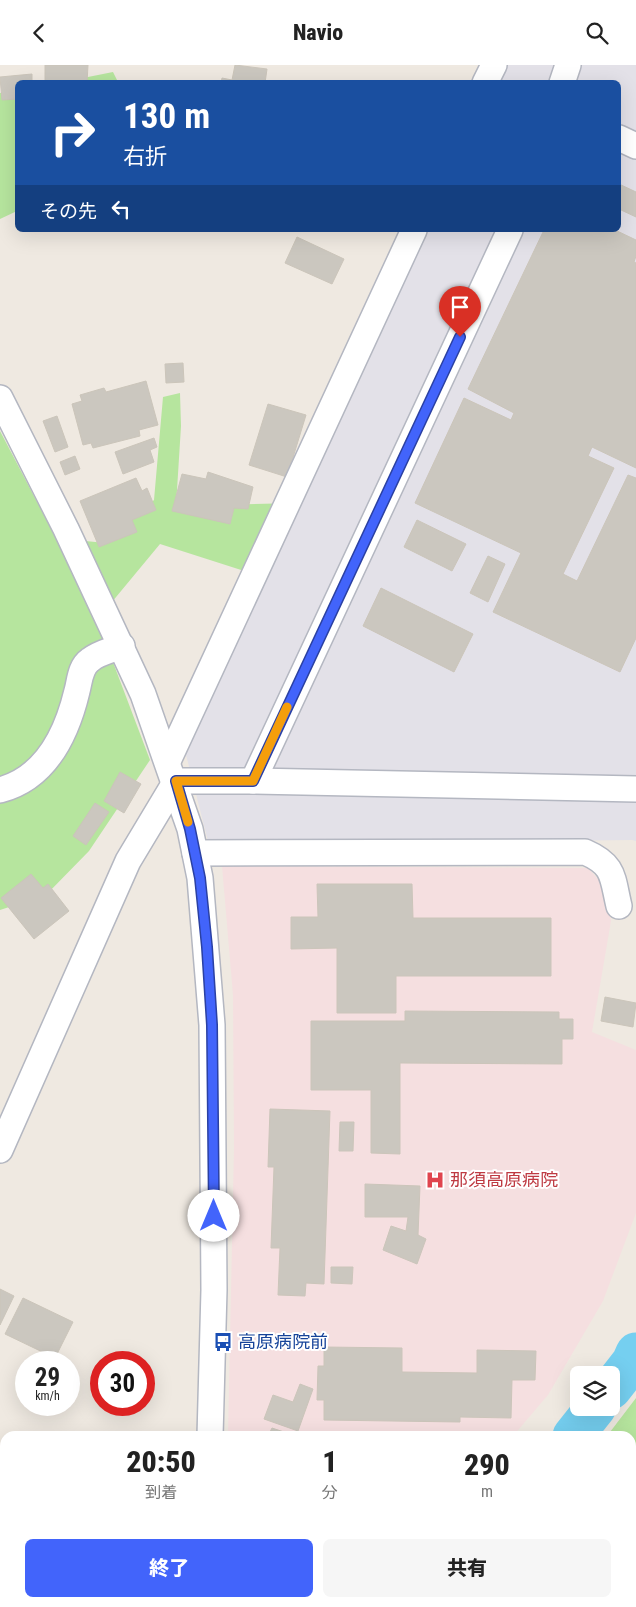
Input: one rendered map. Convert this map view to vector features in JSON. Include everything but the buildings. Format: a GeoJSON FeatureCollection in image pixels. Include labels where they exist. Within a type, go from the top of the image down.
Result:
{"type":"FeatureCollection","features":[{"type":"Feature","properties":{"kind":"street"},"geometry":{"type":"LineString","coordinates":[[486,80],[494,65]]}},
{"type":"Feature","properties":{"kind":"street"},"geometry":{"type":"LineString","coordinates":[[563,80],[568,65]]}},
{"type":"Feature","properties":{"kind":"street"},"geometry":{"type":"LineString","coordinates":[[621,139],[636,146]]}},
{"type":"Feature","properties":{"kind":"street"},"geometry":{"type":"LineString","coordinates":[[0,1150],[128,861],[172,771],[413,232]]}},
{"type":"Feature","properties":{"kind":"street"},"geometry":{"type":"LineString","coordinates":[[253,781],[509,232]]}},
{"type":"Feature","properties":{"kind":"street"},"geometry":{"type":"LineString","coordinates":[[0,398],[122,646],[143,694],[172,771],[190,829],[195,853],[200,878],[206,937],[212,1035],[214,1290],[210,1431]]}},
{"type":"Feature","properties":{"kind":"street"},"geometry":{"type":"LineString","coordinates":[[0,790],[11,787],[33,773],[55,749],[69,721],[82,669],[90,660],[122,646]]}},
{"type":"Feature","properties":{"kind":"street"},"geometry":{"type":"LineString","coordinates":[[172,771],[253,781],[636,789]]}},
{"type":"Feature","properties":{"kind":"street"},"geometry":{"type":"LineString","coordinates":[[195,853],[585,853],[600,859],[609,867],[619,906]]}},
{"type":"Feature","properties":{"kind":"shaded area"},"geometry":{"type":"Polygon","coordinates":[[[508,65],[636,65],[636,841],[209,845],[184,747],[296,503],[427,232],[621,232],[621,80],[501,80],[508,65]]]}},
{"type":"Feature","properties":{"kind":"shaded area","name":"那須高原病院"},"geometry":{"type":"Polygon","coordinates":[[[222,866],[588,868],[605,887],[611,921],[592,1032],[636,1050],[636,1213],[603,1301],[548,1395],[517,1431],[228,1431],[234,1148],[233,995],[222,866]]]}},
{"type":"Feature","properties":{"kind":"green space"},"geometry":{"type":"Polygon","coordinates":[[[113,72],[117,80],[73,80],[113,72]]]}},
{"type":"Feature","properties":{"kind":"green space"},"geometry":{"type":"Polygon","coordinates":[[[15,90],[15,212],[0,219],[0,93],[15,90]]]}},
{"type":"Feature","properties":{"kind":"green space"},"geometry":{"type":"Polygon","coordinates":[[[180,393],[181,426],[176,506],[296,503],[263,577],[160,544],[97,620],[150,760],[89,851],[46,895],[0,910],[0,431],[56,538],[105,543],[154,500],[163,397],[180,393]]]}},
{"type":"Feature","properties":{"kind":"green space"},"geometry":{"type":"Polygon","coordinates":[[[636,1398],[636,1431],[611,1431],[636,1398]]]}},
{"type":"Feature","properties":{"kind":"waterway"},"geometry":{"type":"LineString","coordinates":[[620,1377],[632,1362],[636,1353]]}},
{"type":"Feature","properties":{"kind":"waterway"},"geometry":{"type":"LineString","coordinates":[[577,1431],[589,1416]]}},
{"type":"Feature","properties":{"kind":"slow traffic"},"geometry":{"type":"LineString","coordinates":[[188,822],[176,781],[253,781],[287,707]]}},
{"type":"Feature","properties":{"kind":"place","name":"那須高原病院"},"geometry":{"type":"Point","coordinates":[435,1180]}},
{"type":"Feature","properties":{"kind":"place","name":"高原病院前"},"geometry":{"type":"Point","coordinates":[223,1342]}},
{"type":"Feature","properties":{"kind":"route"},"geometry":{"type":"LineString","coordinates":[[214,1216],[212,1025],[207,947],[200,878],[190,829],[176,781],[253,781],[460,337]]}}]}
